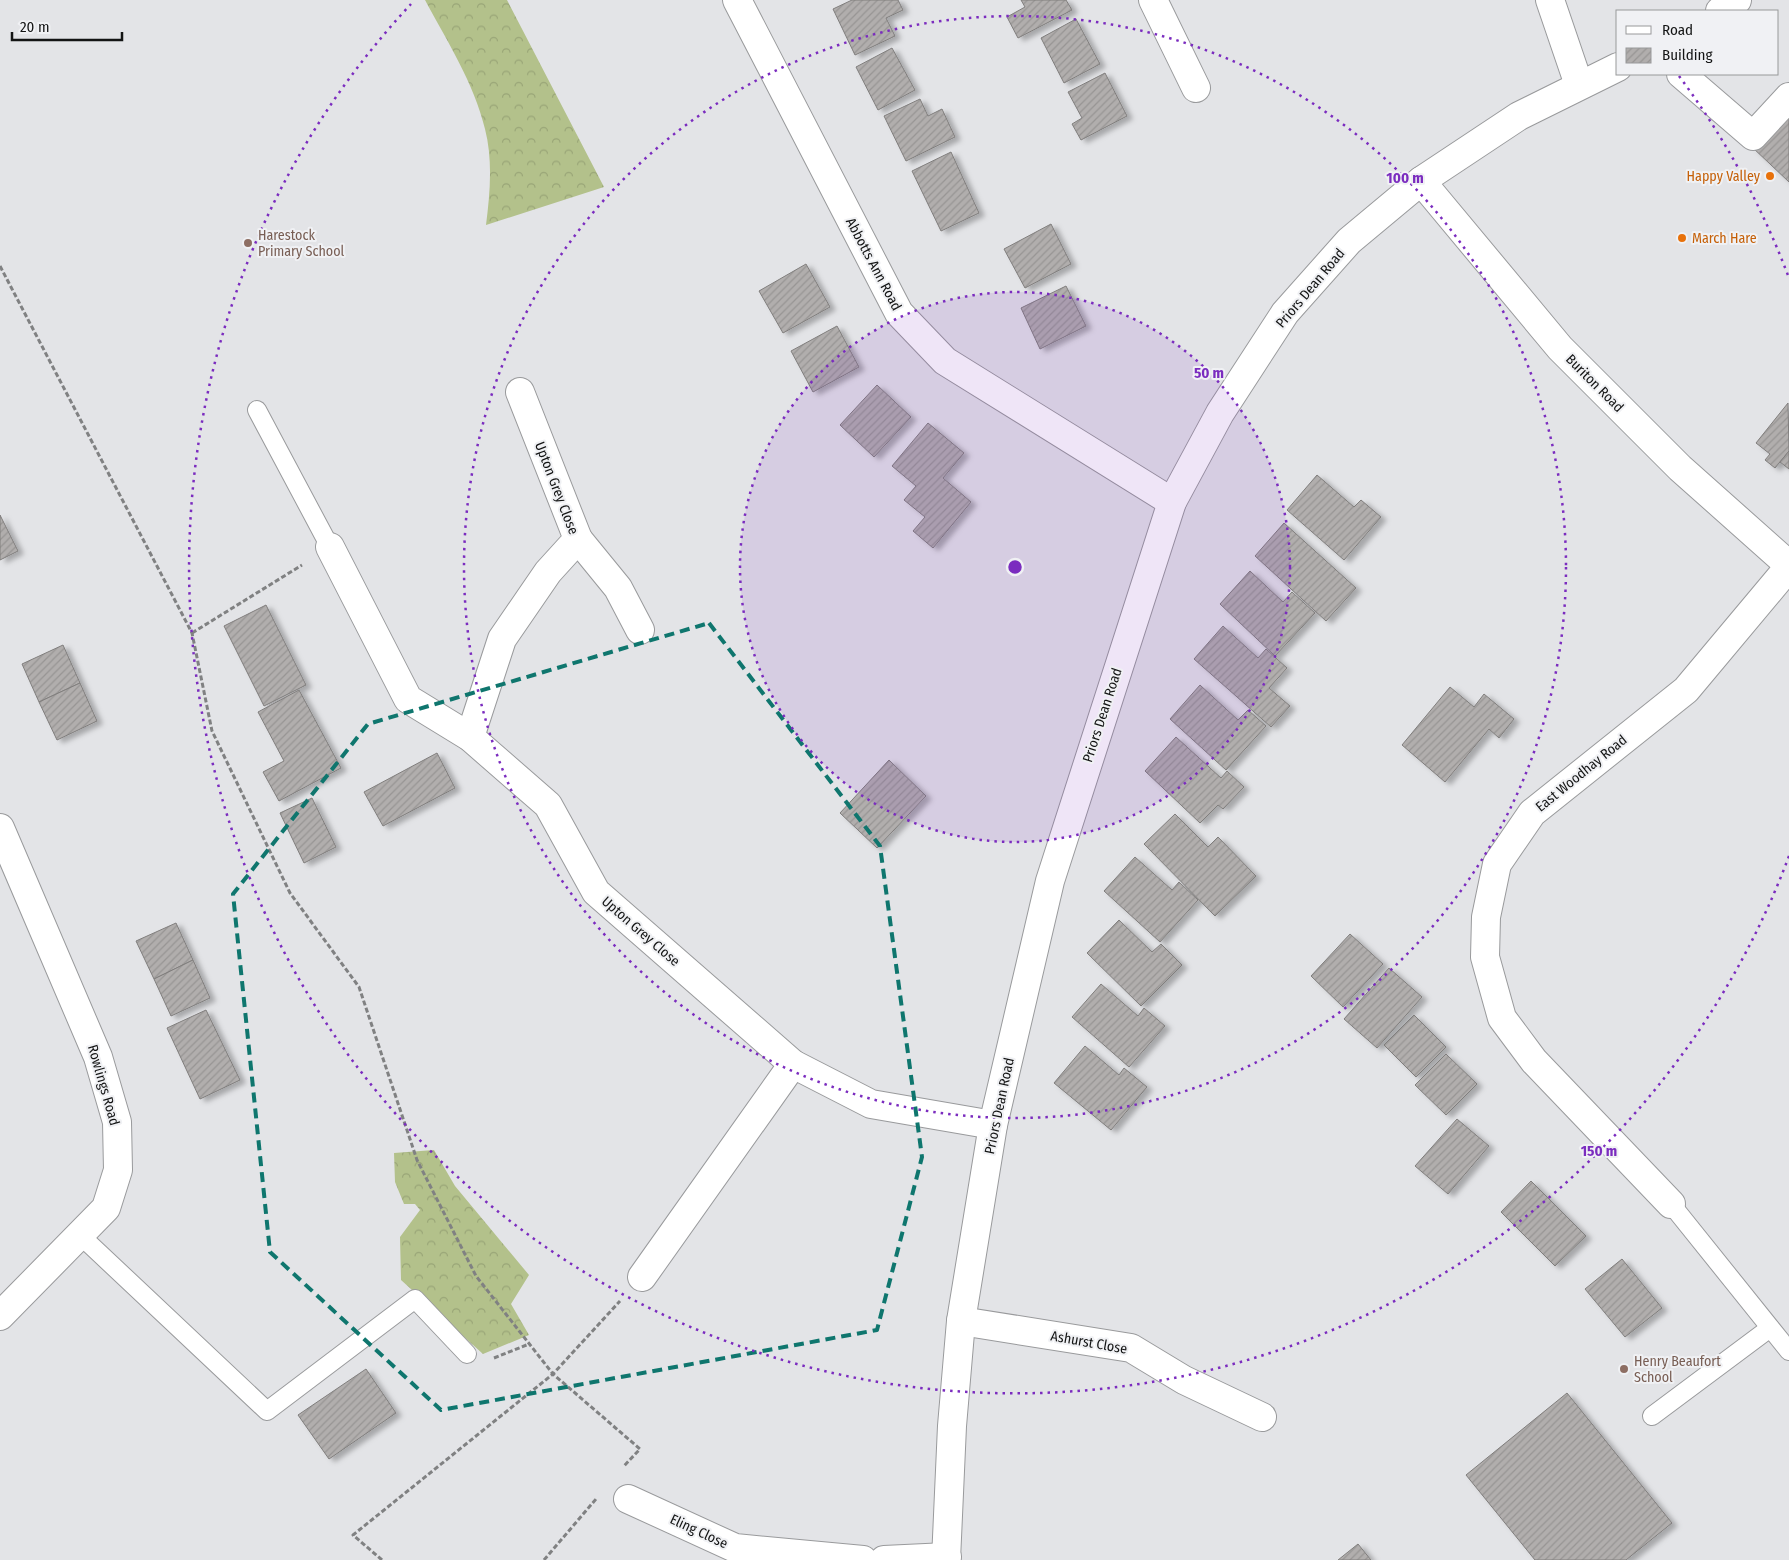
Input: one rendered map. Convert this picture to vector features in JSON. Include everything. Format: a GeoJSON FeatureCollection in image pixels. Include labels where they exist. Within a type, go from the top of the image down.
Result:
{"type":"FeatureCollection","features":[{"type":"Feature","properties":{"kind":"street","name":"Abbotts Ann Road"},"geometry":{"type":"LineString","coordinates":[[737,0],[899,312],[945,361],[1172,502]]}},
{"type":"Feature","properties":{"kind":"street"},"geometry":{"type":"LineString","coordinates":[[1153,0],[1196,88]]}},
{"type":"Feature","properties":{"kind":"street"},"geometry":{"type":"LineString","coordinates":[[1550,0],[1580,85]]}},
{"type":"Feature","properties":{"kind":"street"},"geometry":{"type":"LineString","coordinates":[[1722,10],[1737,0]]}},
{"type":"Feature","properties":{"kind":"street","name":"Priors Dean Road"},"geometry":{"type":"LineString","coordinates":[[946,1558],[952,1426],[961,1321],[993,1125],[1050,881],[1172,502],[1220,413],[1285,313],[1349,241],[1421,182],[1519,116],[1616,68]]}},
{"type":"Feature","properties":{"kind":"street"},"geometry":{"type":"LineString","coordinates":[[1682,75],[1753,136],[1789,97]]}},
{"type":"Feature","properties":{"kind":"street","name":"Buriton Road"},"geometry":{"type":"LineString","coordinates":[[1421,182],[1560,348],[1680,468],[1789,566]]}},
{"type":"Feature","properties":{"kind":"street","name":"Upton Grey Close"},"geometry":{"type":"LineString","coordinates":[[470,737],[502,639],[548,572],[578,539],[520,392]]}},
{"type":"Feature","properties":{"kind":"street"},"geometry":{"type":"LineString","coordinates":[[578,539],[618,588],[640,630]]}},
{"type":"Feature","properties":{"kind":"street","name":"Upton Grey Close"},"geometry":{"type":"LineString","coordinates":[[330,547],[408,700],[470,737],[548,805],[596,892],[793,1064],[871,1104],[993,1125]]}},
{"type":"Feature","properties":{"kind":"street","name":"East Woodhay Road"},"geometry":{"type":"LineString","coordinates":[[1671,1204],[1534,1061],[1502,1018],[1485,957],[1486,917],[1497,864],[1532,813],[1686,690],[1789,566]]}},
{"type":"Feature","properties":{"kind":"street","name":"Rowlings Road"},"geometry":{"type":"LineString","coordinates":[[0,828],[98,1057],[117,1122],[118,1170],[106,1208],[0,1316]]}},
{"type":"Feature","properties":{"kind":"street"},"geometry":{"type":"LineString","coordinates":[[642,1277],[793,1064]]}},
{"type":"Feature","properties":{"kind":"street","name":"Ashurst Close"},"geometry":{"type":"LineString","coordinates":[[961,1321],[1131,1348],[1184,1380],[1262,1417]]}},
{"type":"Feature","properties":{"kind":"street","name":"Eling Close"},"geometry":{"type":"LineString","coordinates":[[628,1499],[735,1548],[862,1560]]}},
{"type":"Feature","properties":{"kind":"street"},"geometry":{"type":"LineString","coordinates":[[884,1560],[946,1558]]}},
{"type":"Feature","properties":{"kind":"lane"},"geometry":{"type":"LineString","coordinates":[[257,410],[330,547]]}},
{"type":"Feature","properties":{"kind":"lane"},"geometry":{"type":"LineString","coordinates":[[1671,1204],[1789,1351]]}},
{"type":"Feature","properties":{"kind":"lane"},"geometry":{"type":"LineString","coordinates":[[80,1235],[267,1411],[414,1299],[466,1354]]}},
{"type":"Feature","properties":{"kind":"lane"},"geometry":{"type":"LineString","coordinates":[[1652,1416],[1770,1328]]}},
{"type":"Feature","properties":{"kind":"path"},"geometry":{"type":"LineString","coordinates":[[0,266],[192,633],[212,731],[290,893],[359,987],[417,1160],[476,1276],[553,1374],[640,1449],[622,1468]]}},
{"type":"Feature","properties":{"kind":"path"},"geometry":{"type":"LineString","coordinates":[[192,633],[330,547]]}},
{"type":"Feature","properties":{"kind":"path"},"geometry":{"type":"LineString","coordinates":[[382,1560],[353,1535],[553,1374],[642,1277]]}},
{"type":"Feature","properties":{"kind":"path"},"geometry":{"type":"LineString","coordinates":[[544,1560],[598,1496]]}},
{"type":"Feature","properties":{"kind":"highlighted area"},"geometry":{"type":"Polygon","coordinates":[[[709,623],[880,846],[922,1157],[877,1330],[441,1410],[270,1252],[233,894],[368,724],[709,623]]]}},
{"type":"Feature","properties":{"kind":"green space"},"geometry":{"type":"Polygon","coordinates":[[[425,0],[507,0],[604,187],[486,225],[490,189],[490,165],[485,129],[467,79],[425,0]]]}},
{"type":"Feature","properties":{"kind":"green space"},"geometry":{"type":"Polygon","coordinates":[[[434,1150],[455,1186],[529,1275],[511,1304],[529,1335],[483,1354],[401,1280],[400,1237],[420,1210],[415,1204],[404,1204],[395,1182],[394,1153],[434,1150]]]}},
{"type":"Feature","properties":{"kind":"building"},"geometry":{"type":"Polygon","coordinates":[[[852,0],[898,0],[903,10],[886,18],[895,36],[855,55],[833,9],[852,0]]]}},
{"type":"Feature","properties":{"kind":"building"},"geometry":{"type":"Polygon","coordinates":[[[1021,0],[1066,0],[1072,10],[1018,38],[1007,17],[1025,7],[1021,0]]]}},
{"type":"Feature","properties":{"kind":"building"},"geometry":{"type":"Polygon","coordinates":[[[1076,19],[1100,64],[1064,83],[1041,38],[1076,19]]]}},
{"type":"Feature","properties":{"kind":"building"},"geometry":{"type":"Polygon","coordinates":[[[892,48],[915,90],[878,110],[856,67],[892,48]]]}},
{"type":"Feature","properties":{"kind":"building"},"geometry":{"type":"Polygon","coordinates":[[[1105,73],[1127,116],[1081,140],[1072,124],[1082,118],[1068,92],[1105,73]]]}},
{"type":"Feature","properties":{"kind":"building"},"geometry":{"type":"Polygon","coordinates":[[[920,99],[928,116],[942,109],[955,137],[906,161],[884,116],[920,99]]]}},
{"type":"Feature","properties":{"kind":"building"},"geometry":{"type":"Polygon","coordinates":[[[1789,108],[1789,182],[1752,147],[1789,108]]]}},
{"type":"Feature","properties":{"kind":"building"},"geometry":{"type":"Polygon","coordinates":[[[951,152],[979,213],[941,231],[912,171],[951,152]]]}},
{"type":"Feature","properties":{"kind":"building"},"geometry":{"type":"Polygon","coordinates":[[[1051,224],[1071,264],[1025,288],[1004,249],[1051,224]]]}},
{"type":"Feature","properties":{"kind":"building"},"geometry":{"type":"Polygon","coordinates":[[[806,264],[830,307],[783,333],[759,291],[806,264]]]}},
{"type":"Feature","properties":{"kind":"building"},"geometry":{"type":"Polygon","coordinates":[[[1066,286],[1086,326],[1040,349],[1021,308],[1066,286]]]}},
{"type":"Feature","properties":{"kind":"building"},"geometry":{"type":"Polygon","coordinates":[[[837,326],[859,367],[813,392],[791,351],[837,326]]]}},
{"type":"Feature","properties":{"kind":"building"},"geometry":{"type":"Polygon","coordinates":[[[877,385],[911,417],[874,457],[840,425],[877,385]]]}},
{"type":"Feature","properties":{"kind":"building"},"geometry":{"type":"Polygon","coordinates":[[[1788,403],[1789,451],[1775,468],[1765,460],[1770,454],[1756,443],[1788,403]]]}},
{"type":"Feature","properties":{"kind":"building"},"geometry":{"type":"Polygon","coordinates":[[[928,423],[964,453],[943,478],[971,502],[933,548],[913,531],[925,517],[904,500],[916,486],[892,466],[928,423]]]}},
{"type":"Feature","properties":{"kind":"building"},"geometry":{"type":"Polygon","coordinates":[[[1789,451],[1789,469],[1780,462],[1789,451]]]}},
{"type":"Feature","properties":{"kind":"building"},"geometry":{"type":"Polygon","coordinates":[[[1317,475],[1354,507],[1361,500],[1381,517],[1344,560],[1287,510],[1317,475]]]}},
{"type":"Feature","properties":{"kind":"building"},"geometry":{"type":"Polygon","coordinates":[[[0,515],[18,551],[0,560],[0,515]]]}},
{"type":"Feature","properties":{"kind":"building"},"geometry":{"type":"Polygon","coordinates":[[[1284,523],[1356,588],[1326,621],[1255,556],[1284,523]]]}},
{"type":"Feature","properties":{"kind":"building"},"geometry":{"type":"Polygon","coordinates":[[[1250,571],[1283,602],[1292,592],[1315,613],[1275,656],[1220,604],[1250,571]]]}},
{"type":"Feature","properties":{"kind":"building"},"geometry":{"type":"Polygon","coordinates":[[[266,605],[306,685],[264,706],[224,626],[266,605]]]}},
{"type":"Feature","properties":{"kind":"building"},"geometry":{"type":"Polygon","coordinates":[[[1223,626],[1258,658],[1266,649],[1287,668],[1269,688],[1290,706],[1271,727],[1194,659],[1223,626]]]}},
{"type":"Feature","properties":{"kind":"building"},"geometry":{"type":"Polygon","coordinates":[[[63,645],[80,683],[39,702],[22,664],[63,645]]]}},
{"type":"Feature","properties":{"kind":"building"},"geometry":{"type":"Polygon","coordinates":[[[80,683],[97,721],[57,740],[39,702],[80,683]]]}},
{"type":"Feature","properties":{"kind":"building"},"geometry":{"type":"Polygon","coordinates":[[[1200,685],[1238,720],[1248,710],[1266,726],[1226,770],[1170,719],[1200,685]]]}},
{"type":"Feature","properties":{"kind":"building"},"geometry":{"type":"Polygon","coordinates":[[[1450,687],[1474,707],[1484,694],[1514,719],[1499,738],[1489,729],[1445,782],[1402,745],[1450,687]]]}},
{"type":"Feature","properties":{"kind":"building"},"geometry":{"type":"Polygon","coordinates":[[[299,690],[341,768],[279,801],[263,772],[284,761],[258,712],[299,690]]]}},
{"type":"Feature","properties":{"kind":"building"},"geometry":{"type":"Polygon","coordinates":[[[1176,737],[1221,778],[1227,771],[1244,787],[1223,809],[1218,805],[1200,823],[1145,771],[1176,737]]]}},
{"type":"Feature","properties":{"kind":"building"},"geometry":{"type":"Polygon","coordinates":[[[437,753],[455,788],[383,826],[364,792],[437,753]]]}},
{"type":"Feature","properties":{"kind":"building"},"geometry":{"type":"Polygon","coordinates":[[[889,760],[926,796],[877,848],[840,813],[889,760]]]}},
{"type":"Feature","properties":{"kind":"building"},"geometry":{"type":"Polygon","coordinates":[[[312,798],[336,847],[304,863],[280,813],[312,798]]]}},
{"type":"Feature","properties":{"kind":"building"},"geometry":{"type":"Polygon","coordinates":[[[1175,814],[1208,847],[1218,837],[1256,876],[1215,916],[1144,844],[1175,814]]]}},
{"type":"Feature","properties":{"kind":"building"},"geometry":{"type":"Polygon","coordinates":[[[1135,857],[1172,890],[1179,882],[1198,900],[1160,942],[1104,891],[1135,857]]]}},
{"type":"Feature","properties":{"kind":"building"},"geometry":{"type":"Polygon","coordinates":[[[1119,920],[1152,952],[1161,944],[1182,965],[1141,1006],[1087,953],[1119,920]]]}},
{"type":"Feature","properties":{"kind":"building"},"geometry":{"type":"Polygon","coordinates":[[[176,923],[193,960],[154,979],[136,941],[176,923]]]}},
{"type":"Feature","properties":{"kind":"building"},"geometry":{"type":"Polygon","coordinates":[[[1350,934],[1383,964],[1343,1007],[1311,976],[1350,934]]]}},
{"type":"Feature","properties":{"kind":"building"},"geometry":{"type":"Polygon","coordinates":[[[193,960],[210,998],[171,1016],[154,979],[193,960]]]}},
{"type":"Feature","properties":{"kind":"building"},"geometry":{"type":"Polygon","coordinates":[[[1389,968],[1422,997],[1377,1048],[1344,1019],[1389,968]]]}},
{"type":"Feature","properties":{"kind":"building"},"geometry":{"type":"Polygon","coordinates":[[[1101,984],[1138,1016],[1144,1008],[1165,1026],[1129,1067],[1072,1017],[1101,984]]]}},
{"type":"Feature","properties":{"kind":"building"},"geometry":{"type":"Polygon","coordinates":[[[206,1010],[240,1080],[200,1099],[167,1028],[206,1010]]]}},
{"type":"Feature","properties":{"kind":"building"},"geometry":{"type":"Polygon","coordinates":[[[1414,1015],[1446,1047],[1416,1077],[1384,1045],[1414,1015]]]}},
{"type":"Feature","properties":{"kind":"building"},"geometry":{"type":"Polygon","coordinates":[[[1085,1046],[1119,1075],[1124,1068],[1147,1087],[1111,1130],[1054,1083],[1085,1046]]]}},
{"type":"Feature","properties":{"kind":"building"},"geometry":{"type":"Polygon","coordinates":[[[1446,1054],[1477,1084],[1446,1115],[1415,1085],[1446,1054]]]}},
{"type":"Feature","properties":{"kind":"building"},"geometry":{"type":"Polygon","coordinates":[[[1457,1119],[1489,1146],[1448,1194],[1415,1166],[1457,1119]]]}},
{"type":"Feature","properties":{"kind":"building"},"geometry":{"type":"Polygon","coordinates":[[[1531,1181],[1586,1236],[1555,1266],[1501,1212],[1531,1181]]]}},
{"type":"Feature","properties":{"kind":"building"},"geometry":{"type":"Polygon","coordinates":[[[1622,1259],[1662,1308],[1625,1337],[1585,1289],[1622,1259]]]}},
{"type":"Feature","properties":{"kind":"building"},"geometry":{"type":"Polygon","coordinates":[[[366,1369],[396,1413],[329,1459],[298,1415],[366,1369]]]}},
{"type":"Feature","properties":{"kind":"building"},"geometry":{"type":"Polygon","coordinates":[[[1567,1393],[1672,1523],[1626,1560],[1535,1560],[1466,1475],[1567,1393]]]}},
{"type":"Feature","properties":{"kind":"building"},"geometry":{"type":"Polygon","coordinates":[[[1358,1544],[1371,1560],[1338,1560],[1358,1544]]]}},
{"type":"Feature","properties":{"kind":"place","name":"Happy Valley"},"geometry":{"type":"Point","coordinates":[1770,176]}},
{"type":"Feature","properties":{"kind":"place","name":"March Hare"},"geometry":{"type":"Point","coordinates":[1682,238]}},
{"type":"Feature","properties":{"kind":"place","name":"Harestock Primary School"},"geometry":{"type":"Point","coordinates":[248,243]}},
{"type":"Feature","properties":{"kind":"place","name":"Henry Beaufort School"},"geometry":{"type":"Point","coordinates":[1624,1369]}}]}
